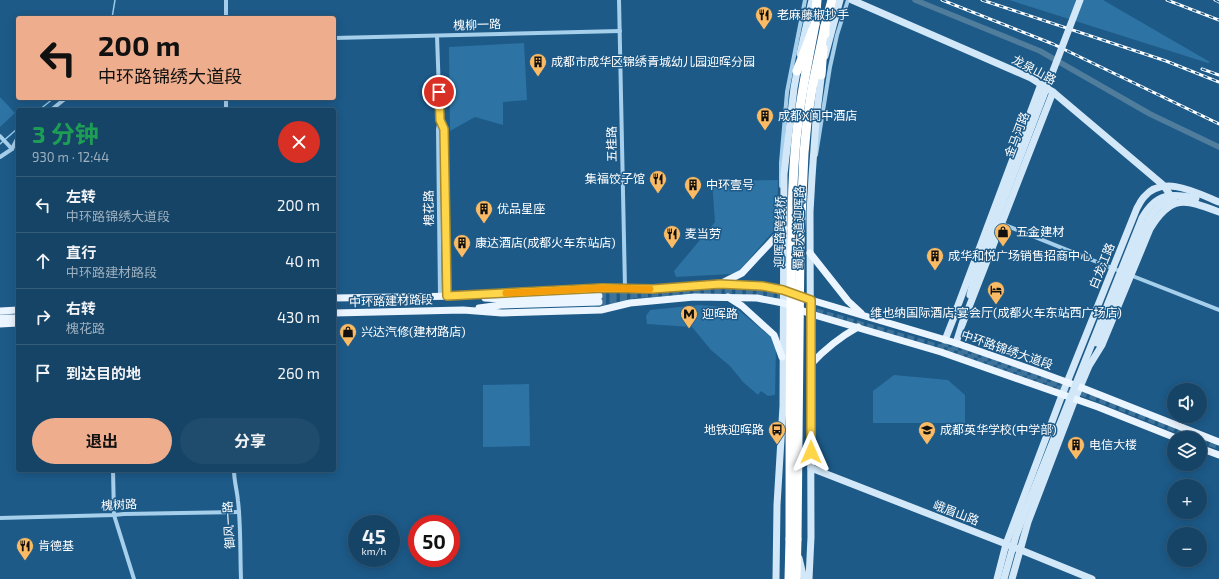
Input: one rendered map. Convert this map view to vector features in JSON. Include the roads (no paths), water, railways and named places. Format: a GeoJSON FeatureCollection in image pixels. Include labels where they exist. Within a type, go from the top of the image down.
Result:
{"type":"FeatureCollection","features":[{"type":"Feature","properties":{"kind":"highway"},"geometry":{"type":"LineString","coordinates":[[815,24],[817,0]]}},
{"type":"Feature","properties":{"kind":"highway"},"geometry":{"type":"LineString","coordinates":[[797,71],[815,24],[820,0]]}},
{"type":"Feature","properties":{"kind":"highway"},"geometry":{"type":"LineString","coordinates":[[821,75],[825,26],[832,2]]}},
{"type":"Feature","properties":{"kind":"highway","name":"迎晖路跨线桥"},"geometry":{"type":"LineString","coordinates":[[795,542],[790,358],[795,150],[802,96],[815,24]]}},
{"type":"Feature","properties":{"kind":"highway","name":"迎晖路跨线桥"},"geometry":{"type":"LineString","coordinates":[[795,542],[800,242],[803,176],[807,122],[812,88],[825,26]]}},
{"type":"Feature","properties":{"kind":"highway"},"geometry":{"type":"LineString","coordinates":[[789,579],[795,542]]}},
{"type":"Feature","properties":{"kind":"highway"},"geometry":{"type":"LineString","coordinates":[[795,542],[796,579]]}},
{"type":"Feature","properties":{"kind":"main road"},"geometry":{"type":"LineString","coordinates":[[720,284],[742,274],[784,228]]}},
{"type":"Feature","properties":{"kind":"main road"},"geometry":{"type":"LineString","coordinates":[[810,253],[848,301],[863,315]]}},
{"type":"Feature","properties":{"kind":"main road","name":"中环路建材路段"},"geometry":{"type":"LineString","coordinates":[[336,298],[462,296],[625,288],[653,289],[720,284],[762,286],[783,290]]}},
{"type":"Feature","properties":{"kind":"main road","name":"中环路锦绣大道段"},"geometry":{"type":"LineString","coordinates":[[783,290],[811,300],[956,343],[1080,387],[1219,442]]}},
{"type":"Feature","properties":{"kind":"main road"},"geometry":{"type":"LineString","coordinates":[[462,296],[500,299],[599,299],[501,305],[463,310]]}},
{"type":"Feature","properties":{"kind":"main road","name":"中环路建材路段"},"geometry":{"type":"LineString","coordinates":[[336,313],[463,310],[502,313],[601,310],[630,303],[694,297],[757,298],[783,302]]}},
{"type":"Feature","properties":{"kind":"main road"},"geometry":{"type":"LineString","coordinates":[[728,297],[742,306],[774,335],[782,357]]}},
{"type":"Feature","properties":{"kind":"main road","name":"中环路锦绣大道段"},"geometry":{"type":"LineString","coordinates":[[783,302],[811,314],[941,352],[1075,399],[1167,435]]}},
{"type":"Feature","properties":{"kind":"main road"},"geometry":{"type":"LineString","coordinates":[[0,306],[16,306]]}},
{"type":"Feature","properties":{"kind":"main road"},"geometry":{"type":"LineString","coordinates":[[0,311],[16,310]]}},
{"type":"Feature","properties":{"kind":"main road"},"geometry":{"type":"LineString","coordinates":[[0,318],[16,318]]}},
{"type":"Feature","properties":{"kind":"main road"},"geometry":{"type":"LineString","coordinates":[[0,324],[16,323]]}},
{"type":"Feature","properties":{"kind":"main road"},"geometry":{"type":"LineString","coordinates":[[810,364],[845,334],[858,327]]}},
{"type":"Feature","properties":{"kind":"main road"},"geometry":{"type":"LineString","coordinates":[[1207,451],[1219,455]]}},
{"type":"Feature","properties":{"kind":"street"},"geometry":{"type":"LineString","coordinates":[[226,0],[226,16]]}},
{"type":"Feature","properties":{"kind":"street","name":"五桂路"},"geometry":{"type":"LineString","coordinates":[[619,0],[625,288]]}},
{"type":"Feature","properties":{"kind":"street"},"geometry":{"type":"LineString","coordinates":[[805,0],[787,92],[780,180],[786,219],[797,224],[808,218],[810,212]]}},
{"type":"Feature","properties":{"kind":"street","name":"蜀都大道迎晖路"},"geometry":{"type":"LineString","coordinates":[[776,579],[777,505],[783,406],[782,357],[784,174],[794,88],[812,0]]}},
{"type":"Feature","properties":{"kind":"street","name":"蜀都大道迎晖路"},"geometry":{"type":"LineString","coordinates":[[809,579],[811,537],[810,212],[821,75],[840,0]]}},
{"type":"Feature","properties":{"kind":"street"},"geometry":{"type":"LineString","coordinates":[[812,177],[819,144],[830,67],[837,35],[848,0]]}},
{"type":"Feature","properties":{"kind":"street","name":"龙泉山路"},"geometry":{"type":"LineString","coordinates":[[852,0],[1031,78],[1053,92],[1163,185],[1177,203]]}},
{"type":"Feature","properties":{"kind":"street","name":"金马河路"},"geometry":{"type":"LineString","coordinates":[[974,278],[1080,0]]}},
{"type":"Feature","properties":{"kind":"street","name":"槐柳一路"},"geometry":{"type":"LineString","coordinates":[[336,38],[620,31]]}},
{"type":"Feature","properties":{"kind":"street","name":"槐花路"},"geometry":{"type":"LineString","coordinates":[[437,36],[440,120],[438,129],[444,296]]}},
{"type":"Feature","properties":{"kind":"street"},"geometry":{"type":"LineString","coordinates":[[945,340],[1040,84]]}},
{"type":"Feature","properties":{"kind":"street"},"geometry":{"type":"LineString","coordinates":[[956,343],[1053,92]]}},
{"type":"Feature","properties":{"kind":"street"},"geometry":{"type":"LineString","coordinates":[[54,108],[64,100]]}},
{"type":"Feature","properties":{"kind":"street","name":"槐花路"},"geometry":{"type":"LineString","coordinates":[[440,120],[444,129],[444,296]]}},
{"type":"Feature","properties":{"kind":"street"},"geometry":{"type":"LineString","coordinates":[[0,136],[12,149]]}},
{"type":"Feature","properties":{"kind":"street"},"geometry":{"type":"LineString","coordinates":[[0,158],[12,149],[16,141]]}},
{"type":"Feature","properties":{"kind":"street"},"geometry":{"type":"LineString","coordinates":[[1163,185],[1188,190],[1219,202]]}},
{"type":"Feature","properties":{"kind":"street","name":"白龙江路"},"geometry":{"type":"LineString","coordinates":[[997,579],[1006,544],[1062,395],[1137,208],[1143,197],[1151,190],[1163,185]]}},
{"type":"Feature","properties":{"kind":"street"},"geometry":{"type":"LineString","coordinates":[[1004,579],[1024,514],[1142,218],[1151,204],[1166,196],[1196,198],[1219,207]]}},
{"type":"Feature","properties":{"kind":"street"},"geometry":{"type":"LineString","coordinates":[[1012,579],[1028,522],[1075,399],[1144,229],[1150,217],[1165,201],[1176,198],[1196,198]]}},
{"type":"Feature","properties":{"kind":"street"},"geometry":{"type":"LineString","coordinates":[[1089,366],[1102,345],[1148,234],[1157,217],[1163,210],[1177,203],[1186,202],[1196,203],[1219,212]]}},
{"type":"Feature","properties":{"kind":"street"},"geometry":{"type":"LineString","coordinates":[[990,219],[1219,310]]}},
{"type":"Feature","properties":{"kind":"street"},"geometry":{"type":"LineString","coordinates":[[954,316],[974,278]]}},
{"type":"Feature","properties":{"kind":"street"},"geometry":{"type":"LineString","coordinates":[[962,325],[974,278]]}},
{"type":"Feature","properties":{"kind":"street"},"geometry":{"type":"LineString","coordinates":[[783,406],[789,395],[796,393],[804,395],[808,398],[811,406]]}},
{"type":"Feature","properties":{"kind":"street","name":"峨眉山路"},"geometry":{"type":"LineString","coordinates":[[811,468],[1092,579]]}},
{"type":"Feature","properties":{"kind":"street"},"geometry":{"type":"LineString","coordinates":[[113,472],[114,515],[134,579]]}},
{"type":"Feature","properties":{"kind":"street","name":"御风一路"},"geometry":{"type":"LineString","coordinates":[[234,472],[239,512],[241,579]]}},
{"type":"Feature","properties":{"kind":"street","name":"槐树路"},"geometry":{"type":"LineString","coordinates":[[0,518],[239,512]]}},
{"type":"Feature","properties":{"kind":"street"},"geometry":{"type":"LineString","coordinates":[[795,542],[804,579]]}},
{"type":"Feature","properties":{"kind":"waterway"},"geometry":{"type":"LineString","coordinates":[[112,16],[115,0]]}},
{"type":"Feature","properties":{"kind":"waterway"},"geometry":{"type":"LineString","coordinates":[[915,0],[1040,51],[1150,114],[1219,147]]}},
{"type":"Feature","properties":{"kind":"waterway"},"geometry":{"type":"LineString","coordinates":[[42,108],[52,100]]}},
{"type":"Feature","properties":{"kind":"waterway"},"geometry":{"type":"LineString","coordinates":[[0,144],[16,130]]}},
{"type":"Feature","properties":{"kind":"tunnel"},"geometry":{"type":"LineString","coordinates":[[599,296],[723,291],[749,292],[779,296],[815,305]]}},
{"type":"Feature","properties":{"kind":"tunnel"},"geometry":{"type":"LineString","coordinates":[[599,302],[633,301]]}},
{"type":"Feature","properties":{"kind":"tunnel"},"geometry":{"type":"LineString","coordinates":[[796,306],[944,349],[1078,396]]}},
{"type":"Feature","properties":{"kind":"tunnel"},"geometry":{"type":"LineString","coordinates":[[942,342],[1089,395],[1181,431]]}},
{"type":"Feature","properties":{"kind":"tunnel"},"geometry":{"type":"LineString","coordinates":[[1207,442],[1219,446]]}},
{"type":"Feature","properties":{"kind":"railway"},"geometry":{"type":"LineString","coordinates":[[942,0],[1053,44],[1219,124]]}},
{"type":"Feature","properties":{"kind":"railway"},"geometry":{"type":"LineString","coordinates":[[982,0],[1166,61],[1219,82]]}},
{"type":"Feature","properties":{"kind":"railway"},"geometry":{"type":"LineString","coordinates":[[1167,0],[1219,20]]}},
{"type":"Feature","properties":{"kind":"railway"},"geometry":{"type":"LineString","coordinates":[[1215,0],[1219,2]]}},
{"type":"Feature","properties":{"kind":"railway"},"geometry":{"type":"LineString","coordinates":[[1202,69],[1219,75]]}},
{"type":"Feature","properties":{"kind":"place","name":"老麻藤椒抄手"},"geometry":{"type":"Point","coordinates":[764,30]}},
{"type":"Feature","properties":{"kind":"place","name":"成都市成华区锦绣青城幼儿园迎晖分园"},"geometry":{"type":"Point","coordinates":[538,77]}},
{"type":"Feature","properties":{"kind":"place","name":"成都X阆中酒店"},"geometry":{"type":"Point","coordinates":[765,131]}},
{"type":"Feature","properties":{"kind":"place","name":"集福饺子馆"},"geometry":{"type":"Point","coordinates":[658,194]}},
{"type":"Feature","properties":{"kind":"place","name":"中环壹号"},"geometry":{"type":"Point","coordinates":[693,200]}},
{"type":"Feature","properties":{"kind":"place","name":"优品星座"},"geometry":{"type":"Point","coordinates":[484,224]}},
{"type":"Feature","properties":{"kind":"place","name":"五金建材"},"geometry":{"type":"Point","coordinates":[1003,247]}},
{"type":"Feature","properties":{"kind":"place","name":"麦当劳"},"geometry":{"type":"Point","coordinates":[672,249]}},
{"type":"Feature","properties":{"kind":"place","name":"康达酒店(成都火车东站店)"},"geometry":{"type":"Point","coordinates":[462,258]}},
{"type":"Feature","properties":{"kind":"place","name":"成华和悦广场销售招商中心"},"geometry":{"type":"Point","coordinates":[935,271]}},
{"type":"Feature","properties":{"kind":"place","name":"维也纳国际酒店·宴会厅(成都火车东站西广场店)"},"geometry":{"type":"Point","coordinates":[996,305]}},
{"type":"Feature","properties":{"kind":"place","name":"迎晖路"},"geometry":{"type":"Point","coordinates":[689,329]}},
{"type":"Feature","properties":{"kind":"place","name":"兴达汽修(建材路店)"},"geometry":{"type":"Point","coordinates":[348,347]}},
{"type":"Feature","properties":{"kind":"place","name":"地铁迎晖路"},"geometry":{"type":"Point","coordinates":[777,445]}},
{"type":"Feature","properties":{"kind":"place","name":"成都英华学校(中学部)"},"geometry":{"type":"Point","coordinates":[927,445]}},
{"type":"Feature","properties":{"kind":"place","name":"电信大楼"},"geometry":{"type":"Point","coordinates":[1076,460]}},
{"type":"Feature","properties":{"kind":"place","name":"肯德基"},"geometry":{"type":"Point","coordinates":[25,561]}}]}
